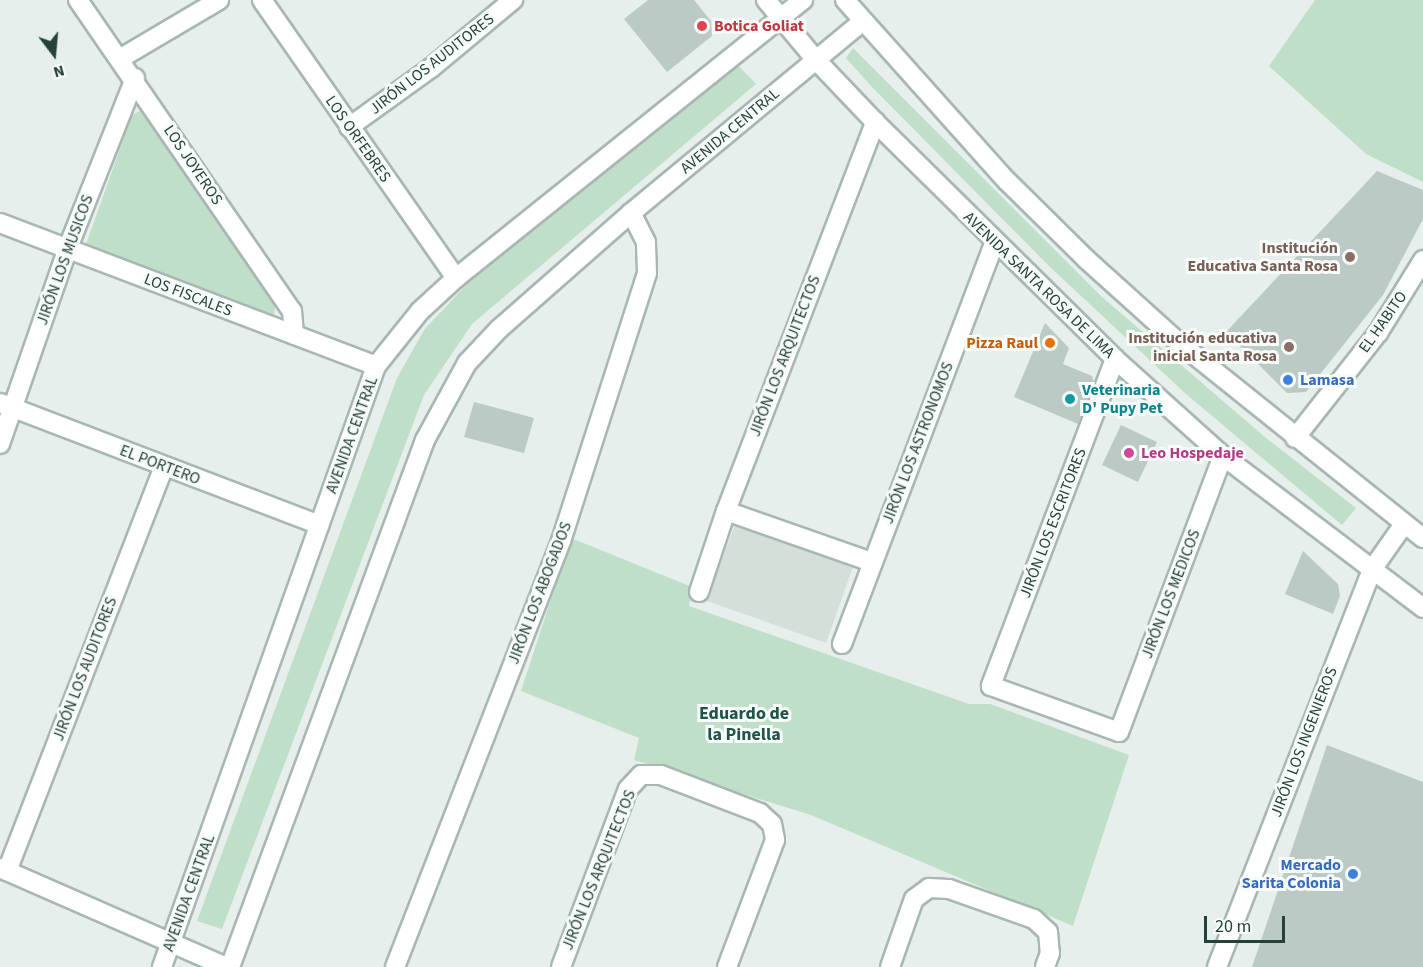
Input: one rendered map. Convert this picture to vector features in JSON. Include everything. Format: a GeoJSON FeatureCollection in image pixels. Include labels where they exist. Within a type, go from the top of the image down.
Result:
{"type":"FeatureCollection","features":[{"type":"Feature","properties":{"kind":"street","name":"LOS JOYEROS"},"geometry":{"type":"LineString","coordinates":[[78,0],[135,78],[292,311],[294,335]]}},
{"type":"Feature","properties":{"kind":"street"},"geometry":{"type":"LineString","coordinates":[[121,58],[219,0]]}},
{"type":"Feature","properties":{"kind":"street","name":"LOS ORFEBRES"},"geometry":{"type":"LineString","coordinates":[[262,0],[456,278]]}},
{"type":"Feature","properties":{"kind":"street","name":"JIRÓN LOS AUDITORES"},"geometry":{"type":"LineString","coordinates":[[349,127],[432,68],[513,0]]}},
{"type":"Feature","properties":{"kind":"street","name":"AVENIDA SANTA ROSA DE LIMA"},"geometry":{"type":"LineString","coordinates":[[766,0],[816,60],[875,122],[1115,359],[1223,456],[1371,571],[1423,608]]}},
{"type":"Feature","properties":{"kind":"street","name":"AVENIDA CENTRAL"},"geometry":{"type":"LineString","coordinates":[[162,967],[376,366],[420,311],[456,278],[802,0]]}},
{"type":"Feature","properties":{"kind":"street"},"geometry":{"type":"LineString","coordinates":[[845,0],[1007,181],[1086,259],[1177,341],[1423,538]]}},
{"type":"Feature","properties":{"kind":"street","name":"AVENIDA CENTRAL"},"geometry":{"type":"LineString","coordinates":[[229,967],[442,402],[467,363],[499,329],[631,213],[863,21]]}},
{"type":"Feature","properties":{"kind":"street","name":"JIRÓN LOS MUSICOS"},"geometry":{"type":"LineString","coordinates":[[0,444],[7,406],[135,78]]}},
{"type":"Feature","properties":{"kind":"street","name":"JIRÓN LOS ARQUITECTOS"},"geometry":{"type":"LineString","coordinates":[[699,592],[726,511],[875,122]]}},
{"type":"Feature","properties":{"kind":"street","name":"JIRÓN LOS ABOGADOS"},"geometry":{"type":"LineString","coordinates":[[395,967],[561,541],[644,284],[646,242],[631,213]]}},
{"type":"Feature","properties":{"kind":"street","name":"LOS FISCALES"},"geometry":{"type":"LineString","coordinates":[[0,223],[376,366]]}},
{"type":"Feature","properties":{"kind":"street","name":"JIRÓN LOS ASTRONOMOS"},"geometry":{"type":"LineString","coordinates":[[842,644],[994,242]]}},
{"type":"Feature","properties":{"kind":"street","name":"EL HABITO"},"geometry":{"type":"LineString","coordinates":[[1296,438],[1378,333],[1423,261]]}},
{"type":"Feature","properties":{"kind":"street","name":"JIRÓN LOS ESCRITORES"},"geometry":{"type":"LineString","coordinates":[[1115,359],[991,686],[1119,732]]}},
{"type":"Feature","properties":{"kind":"street","name":"EL PORTERO"},"geometry":{"type":"LineString","coordinates":[[7,406],[320,525]]}},
{"type":"Feature","properties":{"kind":"street","name":"JIRÓN LOS MEDICOS"},"geometry":{"type":"LineString","coordinates":[[1119,732],[1223,456]]}},
{"type":"Feature","properties":{"kind":"street","name":"JIRÓN LOS AUDITORES"},"geometry":{"type":"LineString","coordinates":[[3,869],[164,467]]}},
{"type":"Feature","properties":{"kind":"street"},"geometry":{"type":"LineString","coordinates":[[726,511],[872,562]]}},
{"type":"Feature","properties":{"kind":"street","name":"JIRÓN LOS INGENIEROS"},"geometry":{"type":"LineString","coordinates":[[1217,967],[1371,571],[1404,524]]}},
{"type":"Feature","properties":{"kind":"street","name":"JIRÓN LOS ARQUITECTOS"},"geometry":{"type":"LineString","coordinates":[[561,967],[628,789],[641,775],[661,775],[760,813],[772,824],[775,840],[727,967]]}},
{"type":"Feature","properties":{"kind":"street"},"geometry":{"type":"LineString","coordinates":[[3,869],[229,967]]}},
{"type":"Feature","properties":{"kind":"street"},"geometry":{"type":"LineString","coordinates":[[890,967],[914,899],[929,888],[949,889],[1034,919],[1048,932],[1050,953],[1045,967]]}},
{"type":"Feature","properties":{"kind":"shaded area"},"geometry":{"type":"Polygon","coordinates":[[[736,522],[854,564],[826,643],[707,601],[736,522]]]}},
{"type":"Feature","properties":{"kind":"green space"},"geometry":{"type":"Polygon","coordinates":[[[1315,0],[1423,0],[1423,182],[1366,154],[1269,66],[1315,0]]]}},
{"type":"Feature","properties":{"kind":"green space"},"geometry":{"type":"Polygon","coordinates":[[[853,48],[1102,297],[1266,438],[1356,508],[1342,525],[1186,394],[1050,267],[871,86],[846,58],[853,48]]]}},
{"type":"Feature","properties":{"kind":"green space"},"geometry":{"type":"Polygon","coordinates":[[[735,62],[756,84],[472,324],[424,395],[222,929],[197,921],[397,378],[424,330],[468,283],[735,62]]]}},
{"type":"Feature","properties":{"kind":"green space"},"geometry":{"type":"Polygon","coordinates":[[[140,111],[146,114],[276,301],[274,315],[264,319],[85,247],[132,115],[140,111]]]}},
{"type":"Feature","properties":{"kind":"green space"},"geometry":{"type":"Polygon","coordinates":[[[571,538],[692,587],[689,606],[969,704],[990,704],[1129,755],[1073,926],[811,815],[634,760],[639,738],[521,691],[571,538]]]}},
{"type":"Feature","properties":{"kind":"building"},"geometry":{"type":"Polygon","coordinates":[[[648,0],[694,0],[711,21],[712,36],[667,72],[624,19],[648,0]]]}},
{"type":"Feature","properties":{"kind":"building","name":"Institución Educativa Santa Rosa"},"geometry":{"type":"Polygon","coordinates":[[[1377,171],[1423,190],[1423,219],[1383,295],[1306,392],[1287,393],[1226,332],[1377,171]]]}},
{"type":"Feature","properties":{"kind":"building"},"geometry":{"type":"Polygon","coordinates":[[[1045,323],[1069,348],[1063,364],[1092,376],[1094,382],[1078,424],[1014,397],[1045,323]]]}},
{"type":"Feature","properties":{"kind":"building"},"geometry":{"type":"Polygon","coordinates":[[[474,402],[534,418],[524,453],[464,437],[474,402]]]}},
{"type":"Feature","properties":{"kind":"building","name":"Leo Hospedaje"},"geometry":{"type":"Polygon","coordinates":[[[1121,425],[1157,442],[1138,482],[1102,465],[1121,425]]]}},
{"type":"Feature","properties":{"kind":"building"},"geometry":{"type":"Polygon","coordinates":[[[1303,551],[1338,584],[1340,596],[1333,614],[1285,594],[1303,551]]]}},
{"type":"Feature","properties":{"kind":"building","name":"Mercado Sarita Colonia"},"geometry":{"type":"Polygon","coordinates":[[[1327,745],[1423,782],[1423,967],[1252,967],[1327,745]]]}},
{"type":"Feature","properties":{"kind":"place","name":"Botica Goliat"},"geometry":{"type":"Point","coordinates":[702,26]}},
{"type":"Feature","properties":{"kind":"place","name":"Institución Educativa Santa Rosa"},"geometry":{"type":"Point","coordinates":[1350,257]}},
{"type":"Feature","properties":{"kind":"place","name":"Pizza Raul"},"geometry":{"type":"Point","coordinates":[1050,343]}},
{"type":"Feature","properties":{"kind":"place","name":"Institución educativa inicial Santa Rosa"},"geometry":{"type":"Point","coordinates":[1289,347]}},
{"type":"Feature","properties":{"kind":"place","name":"Lamasa"},"geometry":{"type":"Point","coordinates":[1288,380]}},
{"type":"Feature","properties":{"kind":"place","name":"Veterinaria D' Pupy Pet"},"geometry":{"type":"Point","coordinates":[1070,399]}},
{"type":"Feature","properties":{"kind":"place","name":"Leo Hospedaje"},"geometry":{"type":"Point","coordinates":[1129,453]}},
{"type":"Feature","properties":{"kind":"place","name":"Mercado Sarita Colonia"},"geometry":{"type":"Point","coordinates":[1353,874]}},
{"type":"Feature","properties":{"kind":"district","name":"Eduardo de la Pinella"},"geometry":{"type":"Point","coordinates":[744,725]}}]}
